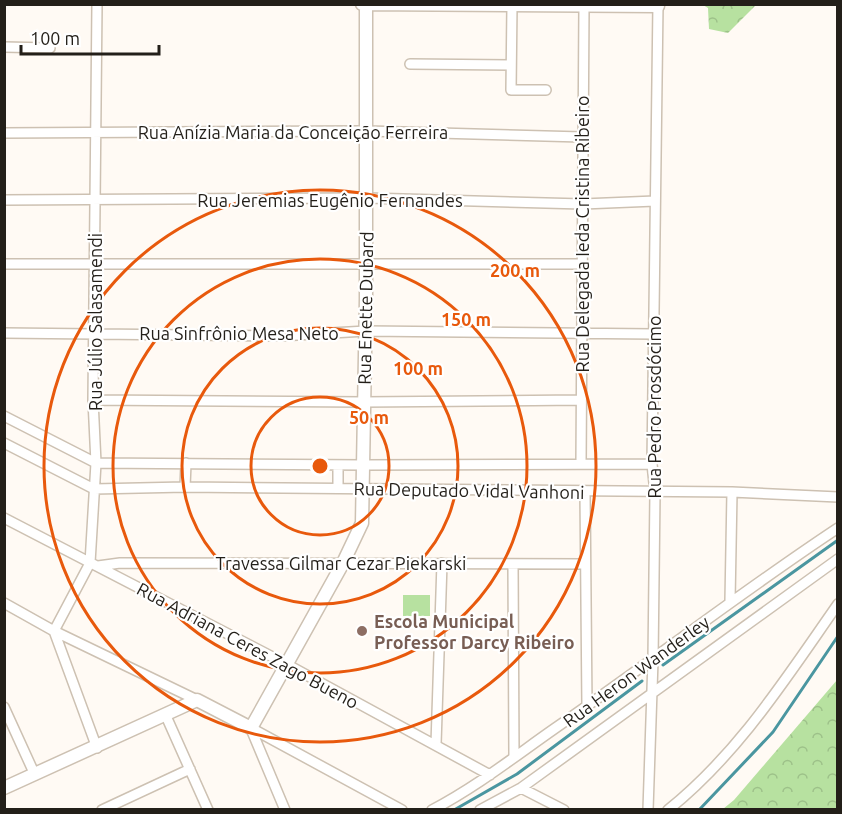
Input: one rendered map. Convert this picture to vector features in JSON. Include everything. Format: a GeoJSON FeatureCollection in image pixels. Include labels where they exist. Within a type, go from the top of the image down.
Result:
{"type":"FeatureCollection","features":[{"type":"Feature","properties":{"kind":"street","name":"Rua Júlio Salasamendi"},"geometry":{"type":"LineString","coordinates":[[54,631],[94,565],[96,462],[93,400],[98,132],[97,4]]}},
{"type":"Feature","properties":{"kind":"street"},"geometry":{"type":"LineString","coordinates":[[364,4],[658,5]]}},
{"type":"Feature","properties":{"kind":"street","name":"Rua Enette Dubard"},"geometry":{"type":"LineString","coordinates":[[251,728],[288,665],[362,523],[367,198],[364,4]]}},
{"type":"Feature","properties":{"kind":"street"},"geometry":{"type":"LineString","coordinates":[[512,5],[511,90],[546,90]]}},
{"type":"Feature","properties":{"kind":"street","name":"Rua Delegada Ieda Cristina Ribeiro"},"geometry":{"type":"LineString","coordinates":[[581,464],[584,5]]}},
{"type":"Feature","properties":{"kind":"street","name":"Rua Pedro Prosdócimo"},"geometry":{"type":"LineString","coordinates":[[648,810],[653,660],[655,493],[652,464],[658,5]]}},
{"type":"Feature","properties":{"kind":"street"},"geometry":{"type":"LineString","coordinates":[[4,47],[50,48]]}},
{"type":"Feature","properties":{"kind":"street"},"geometry":{"type":"LineString","coordinates":[[410,64],[511,65]]}},
{"type":"Feature","properties":{"kind":"street","name":"Rua Anízia Maria da Conceição Ferreira"},"geometry":{"type":"LineString","coordinates":[[4,133],[367,130],[582,137]]}},
{"type":"Feature","properties":{"kind":"street","name":"Rua Jeremias Eugênio Fernandes"},"geometry":{"type":"LineString","coordinates":[[4,200],[367,198],[583,204],[655,201]]}},
{"type":"Feature","properties":{"kind":"street"},"geometry":{"type":"LineString","coordinates":[[4,264],[581,264]]}},
{"type":"Feature","properties":{"kind":"street","name":"Rua Sinfrônio Mesa Neto"},"geometry":{"type":"LineString","coordinates":[[4,333],[280,336],[366,331],[653,334]]}},
{"type":"Feature","properties":{"kind":"street"},"geometry":{"type":"LineString","coordinates":[[93,400],[364,402],[581,400]]}},
{"type":"Feature","properties":{"kind":"street","name":"Rua Deputado Vidal Vanhoni"},"geometry":{"type":"LineString","coordinates":[[4,416],[96,462],[338,465],[652,464]]}},
{"type":"Feature","properties":{"kind":"street","name":"Rua Deputado Vidal Vanhoni"},"geometry":{"type":"LineString","coordinates":[[4,443],[94,489],[185,487],[732,492],[837,497]]}},
{"type":"Feature","properties":{"kind":"street"},"geometry":{"type":"LineString","coordinates":[[185,487],[186,464]]}},
{"type":"Feature","properties":{"kind":"street"},"geometry":{"type":"LineString","coordinates":[[338,465],[338,488]]}},
{"type":"Feature","properties":{"kind":"street"},"geometry":{"type":"LineString","coordinates":[[585,492],[586,707]]}},
{"type":"Feature","properties":{"kind":"street"},"geometry":{"type":"LineString","coordinates":[[730,601],[732,492]]}},
{"type":"Feature","properties":{"kind":"street","name":"Rua Adriana Ceres Zago Bueno"},"geometry":{"type":"LineString","coordinates":[[4,518],[288,665],[490,775]]}},
{"type":"Feature","properties":{"kind":"street","name":"Rua Heron Wanderley"},"geometry":{"type":"LineString","coordinates":[[432,810],[490,775],[653,660],[730,601],[837,528]]}},
{"type":"Feature","properties":{"kind":"street","name":"Rua Heron Wanderley"},"geometry":{"type":"LineString","coordinates":[[480,810],[521,788],[837,559]]}},
{"type":"Feature","properties":{"kind":"street","name":"Travessa Gilmar Cezar Piekarski"},"geometry":{"type":"LineString","coordinates":[[94,565],[120,563],[584,564]]}},
{"type":"Feature","properties":{"kind":"street"},"geometry":{"type":"LineString","coordinates":[[436,744],[442,563]]}},
{"type":"Feature","properties":{"kind":"street"},"geometry":{"type":"LineString","coordinates":[[513,564],[514,757]]}},
{"type":"Feature","properties":{"kind":"street"},"geometry":{"type":"LineString","coordinates":[[4,603],[54,631],[251,728],[402,810]]}},
{"type":"Feature","properties":{"kind":"street"},"geometry":{"type":"LineString","coordinates":[[668,810],[722,762],[755,722],[837,604]]}},
{"type":"Feature","properties":{"kind":"street"},"geometry":{"type":"LineString","coordinates":[[54,631],[97,748]]}},
{"type":"Feature","properties":{"kind":"street"},"geometry":{"type":"LineString","coordinates":[[4,788],[97,748],[197,700]]}},
{"type":"Feature","properties":{"kind":"street"},"geometry":{"type":"LineString","coordinates":[[4,707],[35,775]]}},
{"type":"Feature","properties":{"kind":"street"},"geometry":{"type":"LineString","coordinates":[[166,716],[208,810]]}},
{"type":"Feature","properties":{"kind":"street"},"geometry":{"type":"LineString","coordinates":[[251,728],[285,810]]}},
{"type":"Feature","properties":{"kind":"street"},"geometry":{"type":"LineString","coordinates":[[102,810],[190,769]]}},
{"type":"Feature","properties":{"kind":"street"},"geometry":{"type":"LineString","coordinates":[[521,788],[564,810]]}},
{"type":"Feature","properties":{"kind":"green space"},"geometry":{"type":"Polygon","coordinates":[[[703,5],[756,5],[728,33],[709,29],[708,8],[703,5]]]}},
{"type":"Feature","properties":{"kind":"green space"},"geometry":{"type":"Polygon","coordinates":[[[403,595],[430,595],[430,616],[403,616],[403,595]]]}},
{"type":"Feature","properties":{"kind":"green space"},"geometry":{"type":"Polygon","coordinates":[[[837,680],[837,809],[723,809],[734,800],[837,680]]]}},
{"type":"Feature","properties":{"kind":"waterway"},"geometry":{"type":"LineString","coordinates":[[663,665],[838,540]]}},
{"type":"Feature","properties":{"kind":"waterway"},"geometry":{"type":"LineString","coordinates":[[699,810],[773,732],[838,636]]}},
{"type":"Feature","properties":{"kind":"waterway"},"geometry":{"type":"LineString","coordinates":[[454,810],[517,774],[642,681]]}},
{"type":"Feature","properties":{"kind":"place","name":"Escola Municipal Professor Darcy Ribeiro"},"geometry":{"type":"Point","coordinates":[362,631]}}]}
